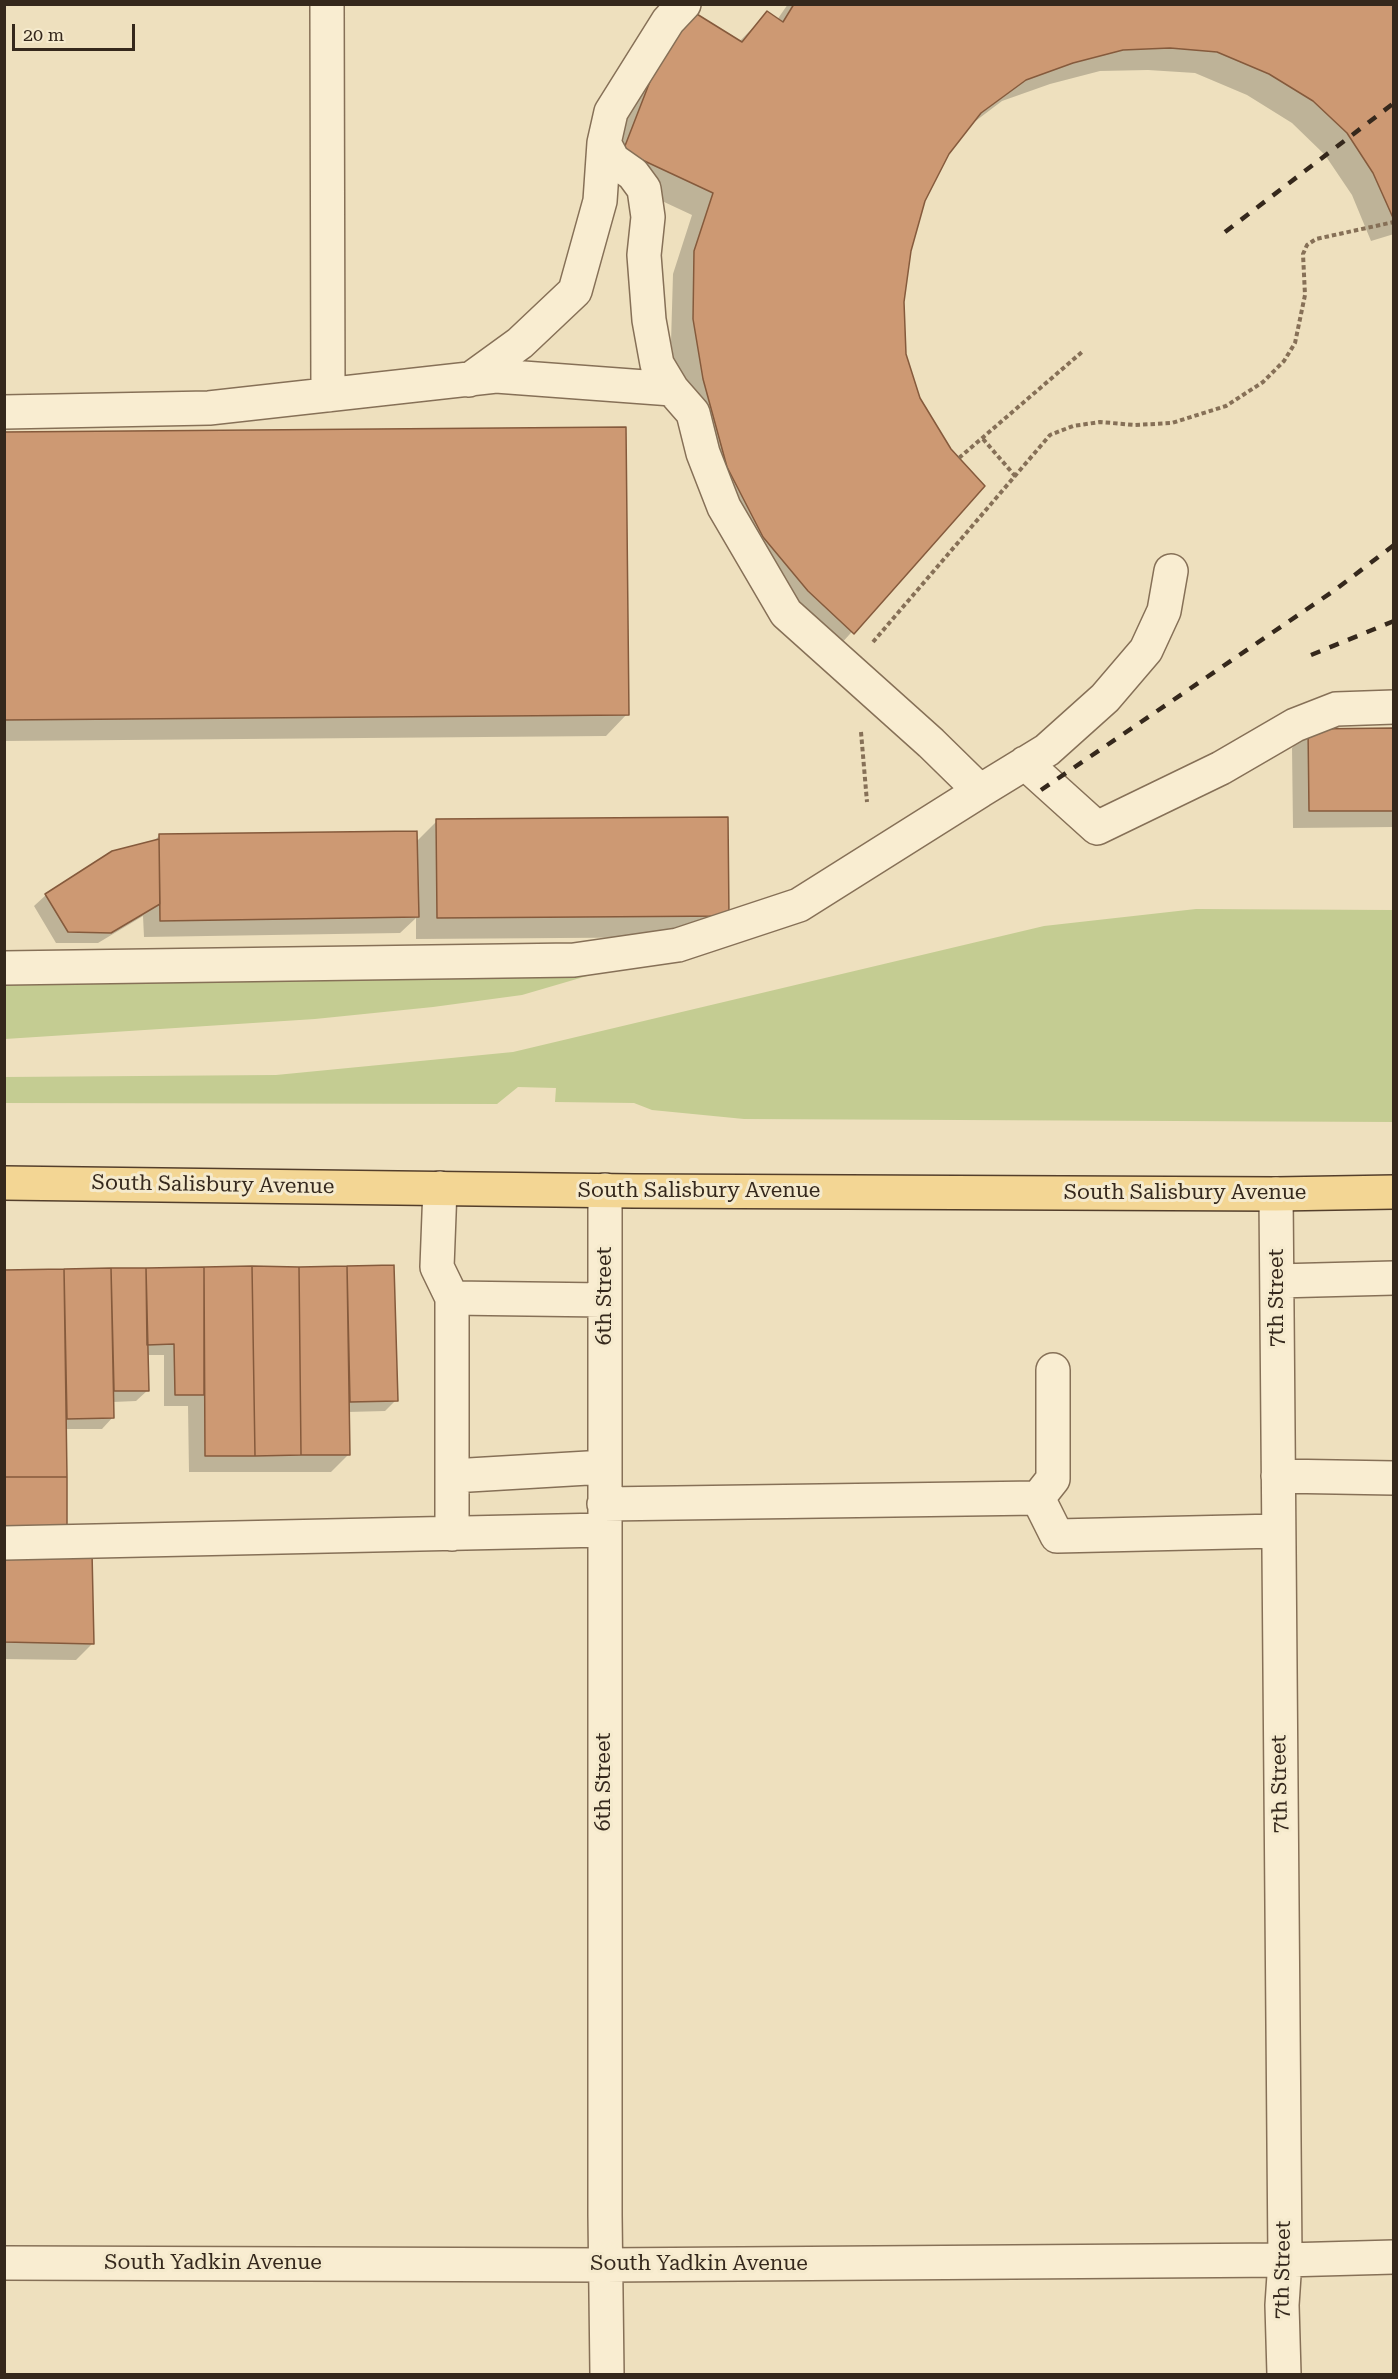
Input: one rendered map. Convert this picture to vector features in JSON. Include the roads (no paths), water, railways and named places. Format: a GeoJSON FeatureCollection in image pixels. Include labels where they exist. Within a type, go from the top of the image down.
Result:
{"type":"FeatureCollection","features":[{"type":"Feature","properties":{"kind":"main road","name":"South Salisbury Avenue"},"geometry":{"type":"LineString","coordinates":[[4,1183],[605,1190],[1276,1194],[1394,1191]]}},
{"type":"Feature","properties":{"kind":"street"},"geometry":{"type":"LineString","coordinates":[[327,4],[328,395]]}},
{"type":"Feature","properties":{"kind":"street"},"geometry":{"type":"LineString","coordinates":[[468,380],[520,343],[575,291],[600,201],[604,143],[611,112],[668,21],[684,4]]}},
{"type":"Feature","properties":{"kind":"street"},"geometry":{"type":"LineString","coordinates":[[604,143],[613,160],[633,174],[644,189],[648,218],[644,255],[649,320],[657,364],[672,389],[693,413],[703,453],[724,507],[764,578],[786,613],[980,791]]}},
{"type":"Feature","properties":{"kind":"street"},"geometry":{"type":"LineString","coordinates":[[4,412],[209,408],[496,376],[672,389]]}},
{"type":"Feature","properties":{"kind":"street"},"geometry":{"type":"LineString","coordinates":[[4,968],[574,960],[678,945],[799,905],[1047,750],[1105,698],[1146,650],[1164,611],[1171,571]]}},
{"type":"Feature","properties":{"kind":"street"},"geometry":{"type":"LineString","coordinates":[[1026,763],[1097,828],[1221,768],[1295,725],[1336,709],[1394,707]]}},
{"type":"Feature","properties":{"kind":"street"},"geometry":{"type":"LineString","coordinates":[[440,1188],[437,1268],[452,1299],[452,1534]]}},
{"type":"Feature","properties":{"kind":"street","name":"6th Street"},"geometry":{"type":"LineString","coordinates":[[605,1190],[605,2265],[607,2374]]}},
{"type":"Feature","properties":{"kind":"street","name":"7th Street"},"geometry":{"type":"LineString","coordinates":[[1276,1194],[1284,2374]]}},
{"type":"Feature","properties":{"kind":"street"},"geometry":{"type":"LineString","coordinates":[[1276,1281],[1394,1278]]}},
{"type":"Feature","properties":{"kind":"street"},"geometry":{"type":"LineString","coordinates":[[452,1299],[605,1299]]}},
{"type":"Feature","properties":{"kind":"street"},"geometry":{"type":"LineString","coordinates":[[4,1543],[452,1534],[604,1517],[1038,1498],[1053,1479],[1053,1370]]}},
{"type":"Feature","properties":{"kind":"street"},"geometry":{"type":"LineString","coordinates":[[452,1476],[605,1467]]}},
{"type":"Feature","properties":{"kind":"street"},"geometry":{"type":"LineString","coordinates":[[1278,1476],[1394,1478]]}},
{"type":"Feature","properties":{"kind":"street"},"geometry":{"type":"LineString","coordinates":[[1038,1498],[1058,1536],[1278,1531]]}},
{"type":"Feature","properties":{"kind":"street","name":"South Yadkin Avenue"},"geometry":{"type":"LineString","coordinates":[[4,2263],[605,2265],[1285,2260],[1394,2257]]}},
{"type":"Feature","properties":{"kind":"railway"},"geometry":{"type":"LineString","coordinates":[[1225,232],[1394,103]]}},
{"type":"Feature","properties":{"kind":"railway"},"geometry":{"type":"LineString","coordinates":[[1041,790],[1335,590],[1394,545]]}},
{"type":"Feature","properties":{"kind":"railway"},"geometry":{"type":"LineString","coordinates":[[1311,655],[1394,621]]}}]}
